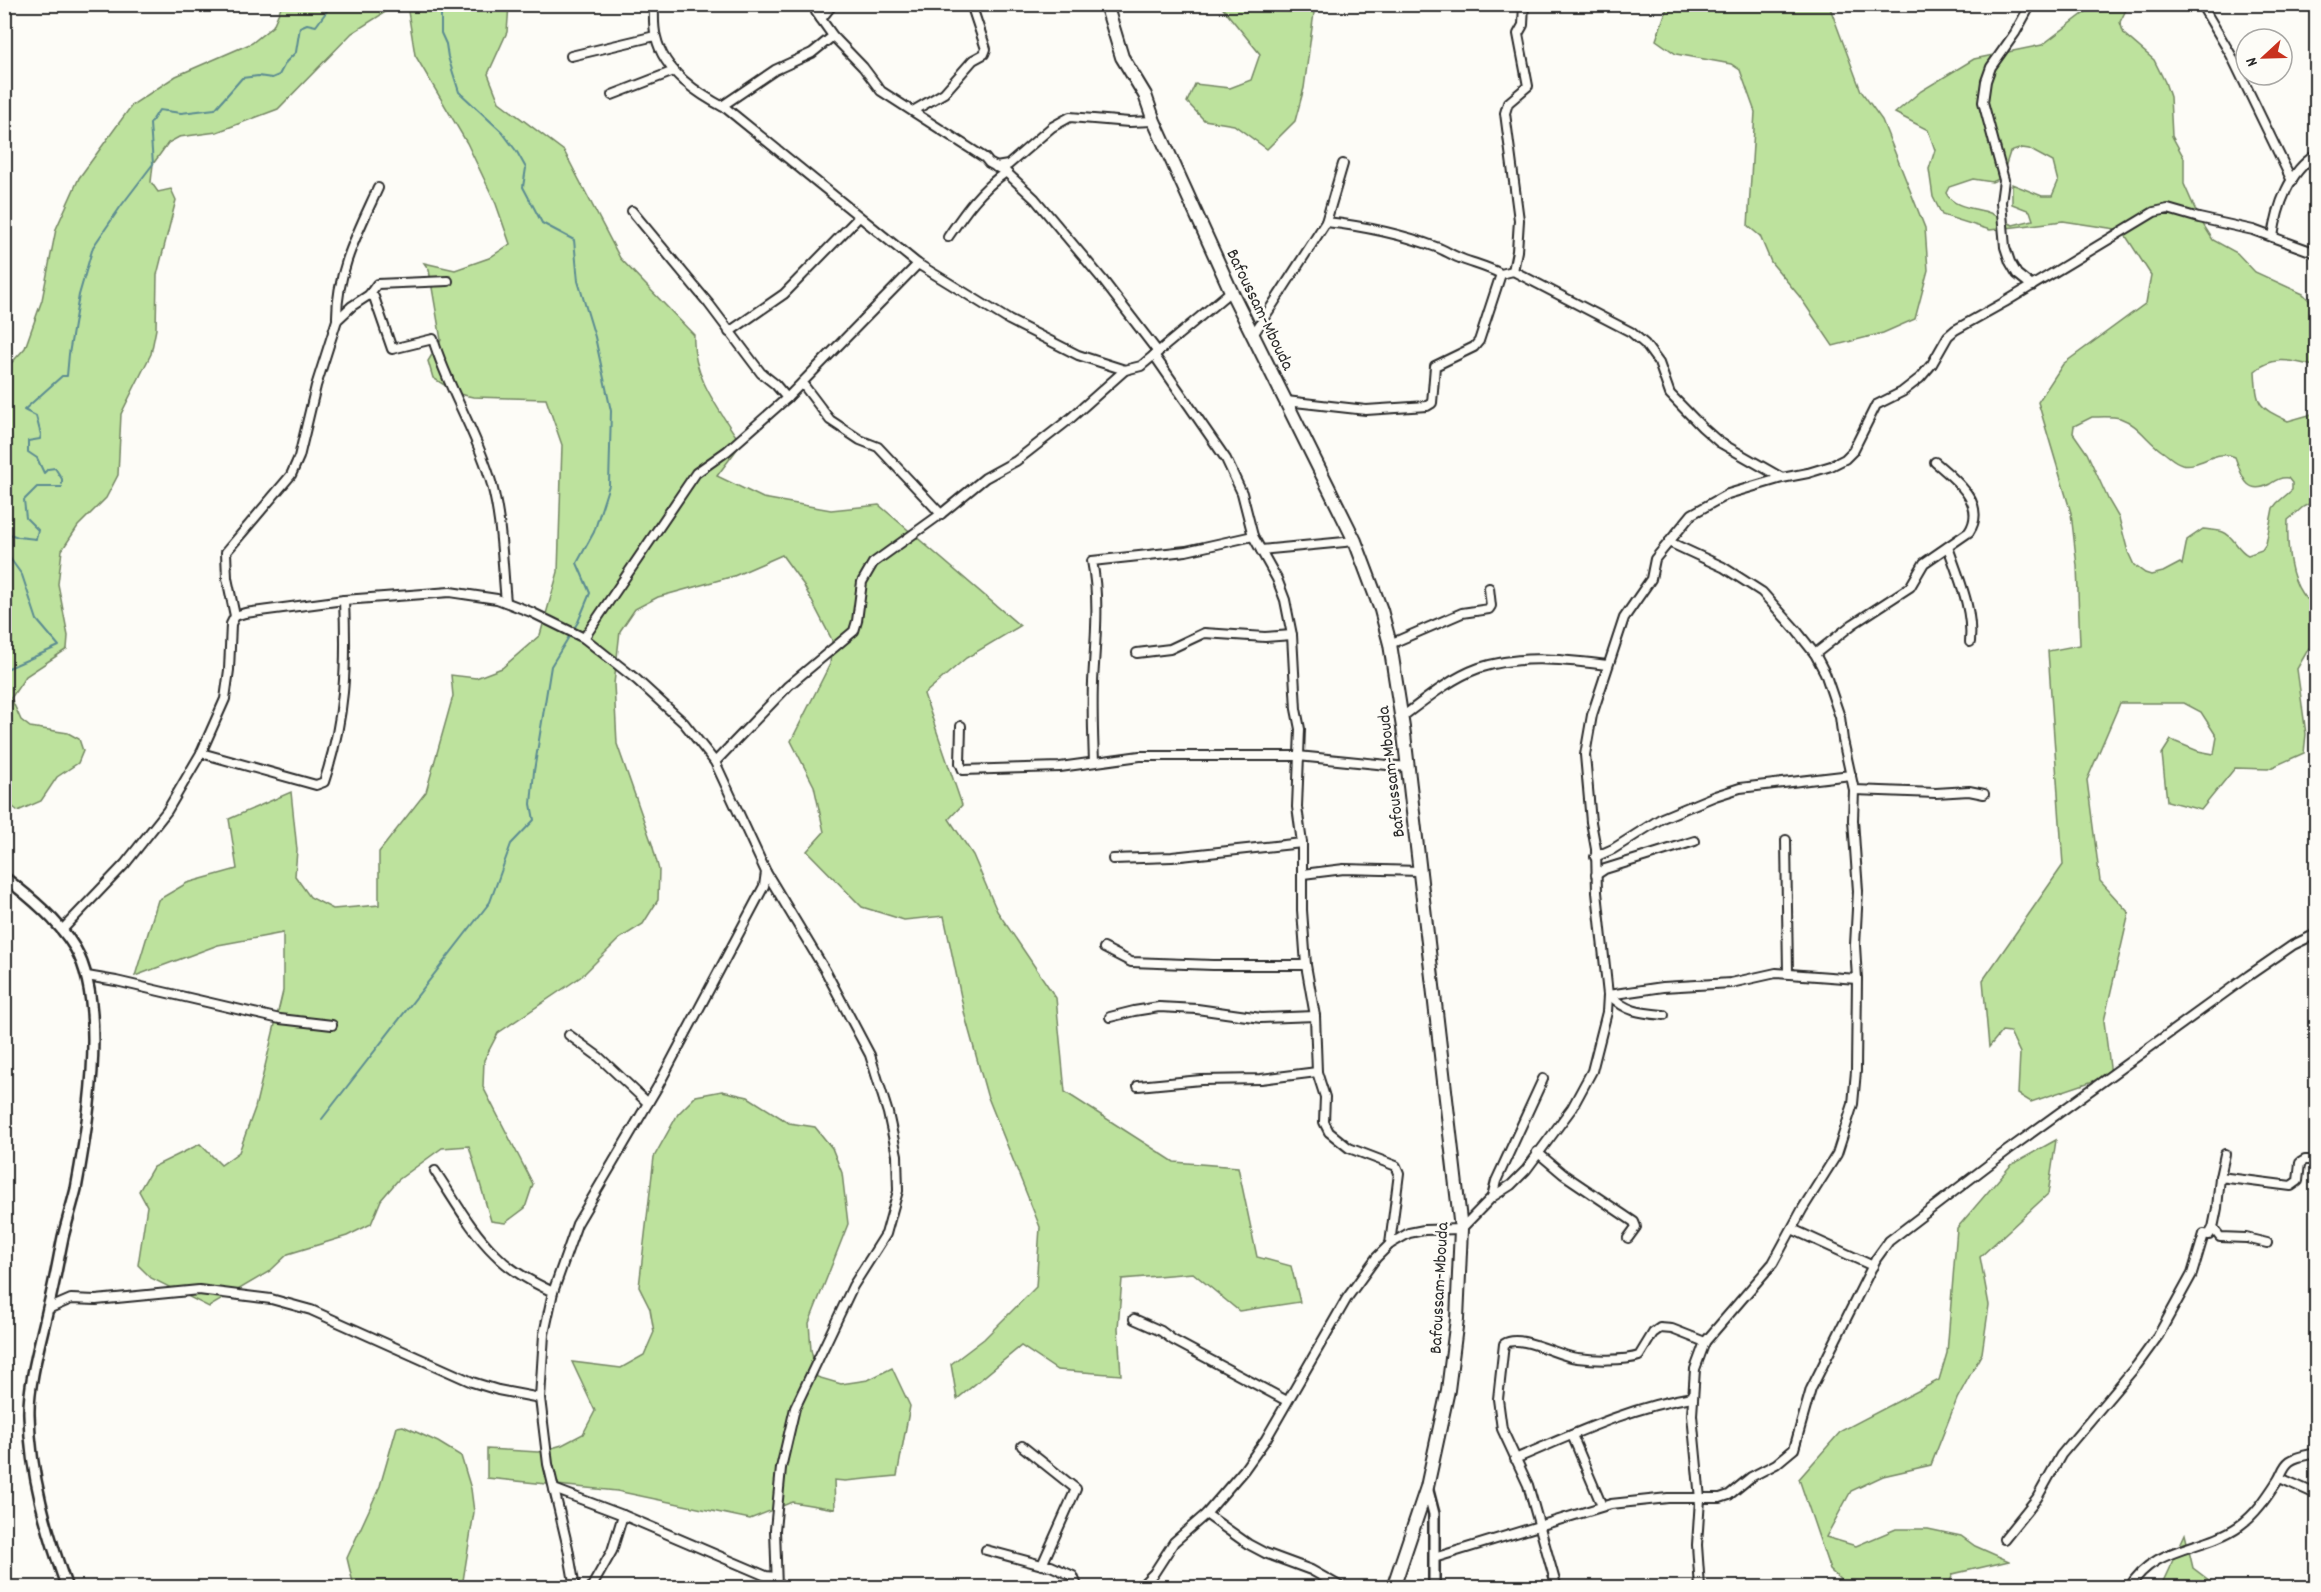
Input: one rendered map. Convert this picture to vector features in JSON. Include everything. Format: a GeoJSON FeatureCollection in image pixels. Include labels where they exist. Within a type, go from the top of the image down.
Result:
{"type":"FeatureCollection","features":[{"type":"Feature","properties":{"kind":"highway","name":"Bafoussam-Mbouda"},"geometry":{"type":"LineString","coordinates":[[1106,4],[1122,57],[1146,95],[1154,121],[1231,291],[1354,541],[1381,610],[1390,644],[1402,717],[1461,1229],[1454,1354],[1427,1487],[1393,1587]]}},
{"type":"Feature","properties":{"kind":"street"},"geometry":{"type":"LineString","coordinates":[[654,4],[655,36],[674,71],[715,104],[722,106],[918,264],[1010,320],[1077,355],[1125,370]]}},
{"type":"Feature","properties":{"kind":"street"},"geometry":{"type":"LineString","coordinates":[[814,4],[832,36],[881,91],[1006,172],[1035,199],[1102,279],[1156,354],[1236,477],[1253,536],[1285,600],[1292,635],[1296,709],[1300,729],[1297,807],[1302,843],[1302,910],[1306,965],[1315,1016],[1317,1072],[1325,1097],[1324,1122],[1329,1132],[1349,1148],[1396,1166],[1399,1173],[1390,1244]]}},
{"type":"Feature","properties":{"kind":"street"},"geometry":{"type":"LineString","coordinates":[[821,19],[833,4]]}},
{"type":"Feature","properties":{"kind":"street"},"geometry":{"type":"LineString","coordinates":[[914,111],[944,93],[973,60],[984,54],[986,49],[971,4]]}},
{"type":"Feature","properties":{"kind":"street"},"geometry":{"type":"LineString","coordinates":[[1514,271],[1519,220],[1504,113],[1508,103],[1528,86],[1518,34],[1523,25],[1524,4]]}},
{"type":"Feature","properties":{"kind":"street"},"geometry":{"type":"LineString","coordinates":[[2031,4],[2015,33],[1991,67],[1983,102],[2004,180],[2001,201],[2005,247],[2017,274],[2032,286]]}},
{"type":"Feature","properties":{"kind":"street"},"geometry":{"type":"LineString","coordinates":[[2201,4],[2231,55],[2292,181]]}},
{"type":"Feature","properties":{"kind":"street"},"geometry":{"type":"LineString","coordinates":[[571,56],[655,36]]}},
{"type":"Feature","properties":{"kind":"street"},"geometry":{"type":"LineString","coordinates":[[722,106],[775,70],[812,53],[832,36]]}},
{"type":"Feature","properties":{"kind":"street"},"geometry":{"type":"LineString","coordinates":[[612,95],[674,71]]}},
{"type":"Feature","properties":{"kind":"street"},"geometry":{"type":"LineString","coordinates":[[996,167],[1008,165],[1052,127],[1070,117],[1129,122],[1154,121]]}},
{"type":"Feature","properties":{"kind":"street"},"geometry":{"type":"LineString","coordinates":[[2273,237],[2278,210],[2292,181],[2306,162],[2316,155]]}},
{"type":"Feature","properties":{"kind":"street"},"geometry":{"type":"LineString","coordinates":[[1253,335],[1326,222],[1343,164]]}},
{"type":"Feature","properties":{"kind":"street"},"geometry":{"type":"LineString","coordinates":[[948,237],[973,201],[990,183],[1006,172]]}},
{"type":"Feature","properties":{"kind":"street"},"geometry":{"type":"LineString","coordinates":[[62,930],[125,864],[167,811],[201,753],[225,699],[231,624],[235,616],[226,578],[226,552],[291,475],[299,457],[316,386],[337,320],[336,305],[342,274],[378,188]]}},
{"type":"Feature","properties":{"kind":"street"},"geometry":{"type":"LineString","coordinates":[[1139,1587],[1154,1573],[1174,1542],[1206,1514],[1244,1470],[1266,1439],[1347,1298],[1376,1258],[1390,1244],[1417,1231],[1461,1229],[1492,1197],[1516,1180],[1572,1108],[1592,1071],[1609,995],[1596,875],[1596,849],[1586,775],[1586,743],[1607,665],[1624,618],[1651,579],[1655,559],[1688,518],[1711,502],[1743,489],[1808,473],[1845,459],[1853,451],[1876,405],[1902,392],[1920,378],[1932,364],[1951,333],[2032,286],[2104,240],[2160,209],[2253,230],[2316,253]]}},
{"type":"Feature","properties":{"kind":"street"},"geometry":{"type":"LineString","coordinates":[[632,211],[760,373],[787,398]]}},
{"type":"Feature","properties":{"kind":"street"},"geometry":{"type":"LineString","coordinates":[[729,332],[784,294],[858,217]]}},
{"type":"Feature","properties":{"kind":"street"},"geometry":{"type":"LineString","coordinates":[[1326,222],[1367,227],[1437,247],[1462,259],[1487,266],[1501,274],[1514,271],[1631,332],[1645,344],[1659,363],[1670,394],[1702,428],[1719,442],[1782,478]]}},
{"type":"Feature","properties":{"kind":"street"},"geometry":{"type":"LineString","coordinates":[[584,638],[696,473],[727,451],[787,398],[918,264]]}},
{"type":"Feature","properties":{"kind":"street"},"geometry":{"type":"LineString","coordinates":[[1286,402],[1366,410],[1420,408],[1432,403],[1435,366],[1474,347],[1479,341],[1501,274]]}},
{"type":"Feature","properties":{"kind":"street"},"geometry":{"type":"LineString","coordinates":[[337,320],[369,295],[377,284],[448,281]]}},
{"type":"Feature","properties":{"kind":"street"},"geometry":{"type":"LineString","coordinates":[[715,762],[788,686],[854,631],[862,582],[873,563],[941,514],[985,478],[1016,461],[1071,418],[1125,370],[1141,366],[1231,291]]}},
{"type":"Feature","properties":{"kind":"street"},"geometry":{"type":"LineString","coordinates":[[369,295],[374,297],[392,349],[433,339],[440,360],[474,433],[489,475],[495,499],[506,602]]}},
{"type":"Feature","properties":{"kind":"street"},"geometry":{"type":"LineString","coordinates":[[802,383],[830,420],[860,440],[878,447],[941,514]]}},
{"type":"Feature","properties":{"kind":"street"},"geometry":{"type":"LineString","coordinates":[[1815,654],[1853,624],[1910,587],[1924,563],[1969,532],[1974,525],[1974,512],[1970,498],[1962,485],[1935,462]]}},
{"type":"Feature","properties":{"kind":"street"},"geometry":{"type":"LineString","coordinates":[[1094,762],[1095,628],[1092,561],[1186,551],[1253,536]]}},
{"type":"Feature","properties":{"kind":"street"},"geometry":{"type":"LineString","coordinates":[[1261,550],[1354,541]]}},
{"type":"Feature","properties":{"kind":"street"},"geometry":{"type":"LineString","coordinates":[[1669,542],[1723,567],[1762,592],[1815,654],[1825,673],[1838,710],[1854,790],[1853,820],[1858,891],[1855,945],[1856,1071],[1853,1104],[1837,1154],[1773,1263],[1757,1285],[1705,1342],[1695,1369],[1692,1397],[1700,1499],[1697,1545],[1700,1587]]}},
{"type":"Feature","properties":{"kind":"street"},"geometry":{"type":"LineString","coordinates":[[1948,547],[1970,611],[1972,624],[1970,642]]}},
{"type":"Feature","properties":{"kind":"street"},"geometry":{"type":"LineString","coordinates":[[1390,644],[1462,613],[1489,609],[1491,606],[1489,588]]}},
{"type":"Feature","properties":{"kind":"street"},"geometry":{"type":"LineString","coordinates":[[235,616],[344,600],[450,592],[497,599],[584,638],[637,680],[684,723],[715,762],[766,872],[825,970],[870,1055],[888,1113],[897,1155],[898,1191],[886,1234],[852,1286],[795,1408],[781,1468],[775,1530],[775,1587]]}},
{"type":"Feature","properties":{"kind":"street"},"geometry":{"type":"LineString","coordinates":[[201,753],[316,785],[324,782],[336,747],[343,708],[347,657],[344,600]]}},
{"type":"Feature","properties":{"kind":"street"},"geometry":{"type":"LineString","coordinates":[[1137,653],[1176,647],[1204,633],[1265,637],[1292,635]]}},
{"type":"Feature","properties":{"kind":"street"},"geometry":{"type":"LineString","coordinates":[[1402,717],[1453,681],[1479,668],[1535,659],[1558,659],[1607,665]]}},
{"type":"Feature","properties":{"kind":"street"},"geometry":{"type":"LineString","coordinates":[[961,726],[960,763],[963,770],[1060,767],[1140,756],[1298,756],[1407,767]]}},
{"type":"Feature","properties":{"kind":"street"},"geometry":{"type":"LineString","coordinates":[[1595,857],[1613,849],[1662,818],[1715,796],[1740,788],[1851,775]]}},
{"type":"Feature","properties":{"kind":"street"},"geometry":{"type":"LineString","coordinates":[[1854,790],[1936,793],[1969,791],[1984,794]]}},
{"type":"Feature","properties":{"kind":"street"},"geometry":{"type":"LineString","coordinates":[[1786,840],[1788,973]]}},
{"type":"Feature","properties":{"kind":"street"},"geometry":{"type":"LineString","coordinates":[[1596,875],[1605,869],[1695,841]]}},
{"type":"Feature","properties":{"kind":"street"},"geometry":{"type":"LineString","coordinates":[[1113,859],[1172,857],[1302,843]]}},
{"type":"Feature","properties":{"kind":"street"},"geometry":{"type":"LineString","coordinates":[[1303,874],[1344,869],[1420,871]]}},
{"type":"Feature","properties":{"kind":"street"},"geometry":{"type":"LineString","coordinates":[[575,1587],[548,1464],[540,1398],[544,1334],[553,1292],[577,1224],[648,1102],[764,886],[766,872]]}},
{"type":"Feature","properties":{"kind":"street"},"geometry":{"type":"LineString","coordinates":[[4,877],[42,909],[75,948],[87,976],[92,1002],[85,1132],[75,1191],[39,1346],[29,1414],[34,1470],[48,1535],[67,1587]]}},
{"type":"Feature","properties":{"kind":"street"},"geometry":{"type":"LineString","coordinates":[[1434,1558],[1602,1506],[1648,1499],[1710,1500],[1728,1495],[1751,1477],[1787,1456],[1794,1449],[1811,1389],[1873,1266],[1889,1241],[1968,1179],[2270,960],[2316,934]]}},
{"type":"Feature","properties":{"kind":"street"},"geometry":{"type":"LineString","coordinates":[[1104,948],[1131,962],[1306,965]]}},
{"type":"Feature","properties":{"kind":"street"},"geometry":{"type":"LineString","coordinates":[[1609,995],[1663,987],[1731,983],[1765,974],[1788,973],[1857,979]]}},
{"type":"Feature","properties":{"kind":"street"},"geometry":{"type":"LineString","coordinates":[[87,976],[280,1019],[333,1025]]}},
{"type":"Feature","properties":{"kind":"street"},"geometry":{"type":"LineString","coordinates":[[1609,995],[1635,1013],[1664,1016]]}},
{"type":"Feature","properties":{"kind":"street"},"geometry":{"type":"LineString","coordinates":[[1110,1017],[1159,1008],[1197,1009],[1261,1018],[1315,1016]]}},
{"type":"Feature","properties":{"kind":"street"},"geometry":{"type":"LineString","coordinates":[[569,1035],[599,1057],[648,1102]]}},
{"type":"Feature","properties":{"kind":"street"},"geometry":{"type":"LineString","coordinates":[[1138,1086],[1201,1080],[1261,1079],[1317,1072]]}},
{"type":"Feature","properties":{"kind":"street"},"geometry":{"type":"LineString","coordinates":[[1492,1197],[1496,1181],[1543,1079]]}},
{"type":"Feature","properties":{"kind":"street"},"geometry":{"type":"LineString","coordinates":[[1538,1152],[1563,1174],[1634,1222],[1636,1227],[1628,1238]]}},
{"type":"Feature","properties":{"kind":"street"},"geometry":{"type":"LineString","coordinates":[[2004,1539],[2037,1498],[2061,1455],[2137,1365],[2158,1336],[2192,1274],[2205,1234],[2209,1234],[2213,1228],[2225,1154]]}},
{"type":"Feature","properties":{"kind":"street"},"geometry":{"type":"LineString","coordinates":[[2220,1177],[2291,1186],[2298,1181],[2300,1163],[2305,1160],[2316,1160]]}},
{"type":"Feature","properties":{"kind":"street"},"geometry":{"type":"LineString","coordinates":[[435,1171],[495,1255],[528,1280],[553,1292]]}},
{"type":"Feature","properties":{"kind":"street"},"geometry":{"type":"LineString","coordinates":[[2213,1228],[2220,1237],[2246,1238],[2267,1243]]}},
{"type":"Feature","properties":{"kind":"street"},"geometry":{"type":"LineString","coordinates":[[1792,1229],[1873,1266]]}},
{"type":"Feature","properties":{"kind":"street"},"geometry":{"type":"LineString","coordinates":[[48,1309],[71,1299],[96,1300],[198,1290],[271,1299],[311,1310],[472,1382],[498,1390],[540,1398]]}},
{"type":"Feature","properties":{"kind":"street"},"geometry":{"type":"LineString","coordinates":[[1134,1319],[1161,1331],[1173,1340],[1287,1401]]}},
{"type":"Feature","properties":{"kind":"street"},"geometry":{"type":"LineString","coordinates":[[1557,1587],[1528,1485],[1505,1438],[1498,1408],[1503,1347],[1507,1342],[1520,1341],[1552,1353],[1580,1359],[1639,1356],[1653,1334],[1660,1328],[1672,1329],[1705,1342]]}},
{"type":"Feature","properties":{"kind":"street"},"geometry":{"type":"LineString","coordinates":[[1515,1459],[1656,1404],[1692,1397]]}},
{"type":"Feature","properties":{"kind":"street"},"geometry":{"type":"LineString","coordinates":[[1572,1435],[1602,1506]]}},
{"type":"Feature","properties":{"kind":"street"},"geometry":{"type":"LineString","coordinates":[[1022,1446],[1076,1489],[1076,1494],[1042,1565]]}},
{"type":"Feature","properties":{"kind":"street"},"geometry":{"type":"LineString","coordinates":[[2129,1587],[2144,1569],[2162,1556],[2181,1548],[2215,1539],[2243,1524],[2255,1513],[2280,1478],[2285,1465],[2291,1460],[2316,1453]]}},
{"type":"Feature","properties":{"kind":"street"},"geometry":{"type":"LineString","coordinates":[[2280,1478],[2316,1494]]}},
{"type":"Feature","properties":{"kind":"street"},"geometry":{"type":"LineString","coordinates":[[1427,1487],[1434,1514],[1434,1587]]}},
{"type":"Feature","properties":{"kind":"street"},"geometry":{"type":"LineString","coordinates":[[554,1489],[623,1515],[766,1576],[776,1577]]}},
{"type":"Feature","properties":{"kind":"street"},"geometry":{"type":"LineString","coordinates":[[1206,1514],[1248,1544],[1311,1570],[1343,1587]]}},
{"type":"Feature","properties":{"kind":"street"},"geometry":{"type":"LineString","coordinates":[[591,1587],[612,1551],[623,1515]]}},
{"type":"Feature","properties":{"kind":"street"},"geometry":{"type":"LineString","coordinates":[[986,1550],[1052,1566],[1073,1576],[1078,1587]]}},
{"type":"Feature","properties":{"kind":"street"},"geometry":{"type":"LineString","coordinates":[[766,1576],[775,1587]]}},
{"type":"Feature","properties":{"kind":"green space"},"geometry":{"type":"Polygon","coordinates":[[[282,5],[391,5],[384,13],[352,33],[278,109],[217,132],[179,137],[168,143],[153,164],[151,182],[158,192],[171,189],[176,200],[157,275],[156,329],[151,354],[121,414],[118,475],[106,498],[78,526],[62,550],[58,584],[68,636],[67,649],[26,676],[11,698],[21,720],[30,727],[68,733],[79,739],[83,751],[78,763],[57,777],[41,801],[18,811],[8,803],[7,777],[4,772],[5,370],[25,348],[42,300],[56,229],[79,178],[132,105],[176,76],[252,43],[273,26],[282,5]]]}},
{"type":"Feature","properties":{"kind":"green space"},"geometry":{"type":"Polygon","coordinates":[[[407,5],[509,5],[507,32],[488,74],[499,102],[564,151],[620,258],[694,335],[697,364],[708,392],[741,444],[717,476],[763,498],[831,510],[879,505],[1020,626],[966,658],[924,694],[962,805],[949,819],[973,855],[997,911],[1056,998],[1065,1092],[1174,1162],[1238,1167],[1257,1257],[1291,1266],[1300,1302],[1239,1311],[1193,1273],[1122,1279],[1118,1328],[1121,1375],[1057,1370],[1021,1346],[957,1399],[951,1364],[984,1339],[1036,1287],[1040,1227],[987,1095],[965,1016],[944,916],[904,920],[862,907],[807,851],[824,832],[814,786],[791,741],[830,664],[832,640],[803,584],[782,555],[734,576],[658,597],[635,609],[620,631],[614,684],[617,744],[659,870],[658,900],[643,924],[619,939],[582,976],[498,1033],[484,1060],[483,1087],[533,1184],[525,1208],[505,1223],[491,1221],[469,1146],[442,1148],[398,1180],[381,1200],[371,1224],[347,1236],[288,1254],[270,1271],[209,1307],[151,1278],[138,1265],[147,1206],[139,1191],[153,1167],[200,1144],[221,1165],[239,1152],[255,1108],[283,991],[283,933],[218,945],[135,976],[158,900],[187,883],[237,869],[229,819],[291,792],[297,850],[295,876],[310,897],[333,909],[379,905],[379,852],[426,792],[453,696],[451,675],[476,678],[502,668],[540,635],[558,572],[562,445],[546,399],[473,397],[459,394],[433,378],[428,361],[441,340],[429,270],[424,263],[455,270],[489,258],[510,244],[496,204],[467,143],[415,55],[407,5]]]}},
{"type":"Feature","properties":{"kind":"green space"},"geometry":{"type":"Polygon","coordinates":[[[1220,5],[1315,5],[1304,88],[1295,121],[1267,149],[1234,125],[1204,120],[1187,102],[1195,84],[1230,88],[1251,80],[1260,54],[1220,5]]]}},
{"type":"Feature","properties":{"kind":"green space"},"geometry":{"type":"Polygon","coordinates":[[[1668,5],[1829,5],[1861,91],[1882,120],[1925,228],[1928,270],[1915,319],[1883,333],[1833,346],[1800,297],[1771,262],[1760,236],[1748,226],[1755,112],[1740,70],[1731,64],[1676,54],[1656,40],[1668,5]]]}},
{"type":"Feature","properties":{"kind":"green space"},"geometry":{"type":"Polygon","coordinates":[[[2095,5],[2133,5],[2126,10],[2120,22],[2124,34],[2154,60],[2165,82],[2170,97],[2172,136],[2184,158],[2184,184],[2199,218],[2213,240],[2237,253],[2255,272],[2303,294],[2316,307],[2316,366],[2277,361],[2270,362],[2255,371],[2258,398],[2264,408],[2288,421],[2316,413],[2316,500],[2303,507],[2288,520],[2288,530],[2290,562],[2296,582],[2306,599],[2316,598],[2316,642],[2309,648],[2297,669],[2306,734],[2304,753],[2268,769],[2235,768],[2201,810],[2167,801],[2162,754],[2171,740],[2198,751],[2214,754],[2217,737],[2201,712],[2184,703],[2120,703],[2087,780],[2100,881],[2129,913],[2104,1021],[2111,1075],[2031,1102],[2018,1094],[2020,1053],[2010,1032],[2002,1031],[1989,1047],[1983,980],[2063,865],[2048,651],[2080,645],[2077,566],[2071,513],[2038,402],[2063,364],[2146,303],[2151,275],[2122,230],[2063,221],[1990,230],[1942,215],[1933,197],[1929,169],[1935,150],[1928,130],[1895,113],[1921,91],[1974,59],[2042,45],[2095,5]],[[2022,148],[2010,152],[2003,174],[1999,179],[1992,182],[1973,179],[1949,187],[1946,193],[1949,198],[1959,205],[1990,213],[2013,225],[2033,220],[2030,211],[2012,204],[2012,184],[2042,196],[2052,196],[2058,182],[2053,162],[2029,149],[2022,148]],[[2092,417],[2074,426],[2073,433],[2087,453],[2119,518],[2134,565],[2151,575],[2163,572],[2180,563],[2182,565],[2187,540],[2203,529],[2227,534],[2248,555],[2262,550],[2266,544],[2273,508],[2292,490],[2292,483],[2288,478],[2281,478],[2255,488],[2246,482],[2235,457],[2221,455],[2196,463],[2182,464],[2158,448],[2126,421],[2113,417],[2092,417]]]}},
{"type":"Feature","properties":{"kind":"green space"},"geometry":{"type":"Polygon","coordinates":[[[722,1091],[748,1097],[789,1123],[815,1127],[832,1148],[842,1173],[848,1224],[809,1323],[811,1350],[817,1377],[841,1384],[868,1380],[892,1368],[910,1406],[897,1476],[834,1480],[835,1509],[792,1502],[750,1519],[617,1491],[487,1478],[487,1449],[538,1452],[562,1445],[583,1434],[595,1411],[572,1362],[621,1368],[644,1355],[654,1332],[650,1309],[639,1287],[654,1157],[678,1114],[696,1096],[722,1091]]]}},
{"type":"Feature","properties":{"kind":"green space"},"geometry":{"type":"Polygon","coordinates":[[[2056,1140],[2048,1194],[1980,1257],[1989,1305],[1982,1353],[1957,1399],[1931,1465],[1883,1476],[1851,1491],[1826,1537],[1856,1546],[1896,1529],[1928,1529],[1961,1536],[1975,1546],[2009,1561],[1953,1574],[1948,1587],[1848,1587],[1830,1570],[1799,1479],[1841,1431],[1939,1380],[1947,1353],[1957,1228],[2011,1165],[2056,1140]]]}},
{"type":"Feature","properties":{"kind":"green space"},"geometry":{"type":"Polygon","coordinates":[[[403,1426],[438,1442],[461,1456],[471,1489],[474,1512],[462,1587],[354,1587],[347,1558],[380,1486],[397,1427],[403,1426]]]}},
{"type":"Feature","properties":{"kind":"green space"},"geometry":{"type":"Polygon","coordinates":[[[2185,1534],[2193,1568],[2218,1587],[2160,1588],[2185,1534]]]}},
{"type":"Feature","properties":{"kind":"waterway"},"geometry":{"type":"LineString","coordinates":[[62,484],[62,479],[55,468],[48,469],[44,473],[37,458],[28,452],[28,441],[40,439],[41,435],[36,416],[24,410],[62,376],[67,376],[79,295],[93,247],[153,164],[150,124],[159,110],[181,113],[215,109],[242,78],[258,76],[272,78],[279,75],[286,62],[296,52],[300,27],[307,24],[316,26],[332,4]]}},
{"type":"Feature","properties":{"kind":"waterway"},"geometry":{"type":"LineString","coordinates":[[337,4],[343,7],[346,4]]}},
{"type":"Feature","properties":{"kind":"waterway"},"geometry":{"type":"LineString","coordinates":[[322,1119],[490,902],[511,844],[534,820],[531,804],[534,771],[551,666],[578,622],[590,593],[577,563],[594,532],[609,485],[611,411],[595,337],[578,281],[574,240],[542,223],[523,187],[526,168],[517,152],[502,132],[459,92],[441,33],[441,4]]}},
{"type":"Feature","properties":{"kind":"waterway"},"geometry":{"type":"LineString","coordinates":[[4,532],[18,537],[36,539],[38,530],[26,518],[24,500],[37,487],[62,487]]}},
{"type":"Feature","properties":{"kind":"waterway"},"geometry":{"type":"LineString","coordinates":[[4,550],[22,575],[37,620],[59,646],[4,670]]}}]}
